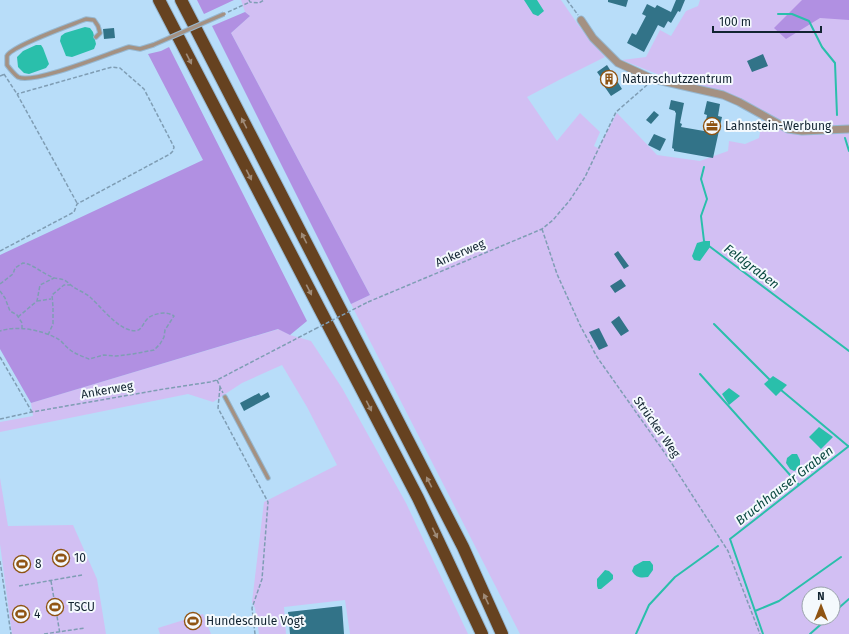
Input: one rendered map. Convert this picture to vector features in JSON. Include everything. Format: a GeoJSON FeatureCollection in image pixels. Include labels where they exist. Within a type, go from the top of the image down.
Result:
{"type":"FeatureCollection","features":[{"type":"Feature","properties":{"kind":"highway"},"geometry":{"type":"LineString","coordinates":[[159,0],[418,498],[482,634]]}},
{"type":"Feature","properties":{"kind":"highway"},"geometry":{"type":"LineString","coordinates":[[181,0],[463,547],[502,634]]}},
{"type":"Feature","properties":{"kind":"street"},"geometry":{"type":"LineString","coordinates":[[581,20],[593,38],[618,62],[653,79],[723,95],[739,102],[788,129],[802,131],[849,130]]}},
{"type":"Feature","properties":{"kind":"lane"},"geometry":{"type":"LineString","coordinates":[[96,37],[100,33],[98,26],[94,20],[86,19],[38,38],[11,52],[7,56],[7,65],[18,76],[26,78],[49,74],[129,47],[140,49],[153,46],[224,14]]}},
{"type":"Feature","properties":{"kind":"lane"},"geometry":{"type":"LineString","coordinates":[[225,397],[268,478]]}},
{"type":"Feature","properties":{"kind":"path"},"geometry":{"type":"LineString","coordinates":[[224,14],[250,1],[259,3],[264,0]]}},
{"type":"Feature","properties":{"kind":"path"},"geometry":{"type":"LineString","coordinates":[[567,0],[581,20]]}},
{"type":"Feature","properties":{"kind":"path"},"geometry":{"type":"LineString","coordinates":[[0,251],[74,212],[77,204],[170,154],[174,149],[174,145],[144,89],[120,68],[114,67],[17,94]]}},
{"type":"Feature","properties":{"kind":"path"},"geometry":{"type":"LineString","coordinates":[[4,74],[17,94],[77,204]]}},
{"type":"Feature","properties":{"kind":"path","name":"Ankerweg"},"geometry":{"type":"LineString","coordinates":[[0,419],[32,412],[217,380],[368,302],[542,229],[553,220],[570,200],[585,177],[616,112],[653,79]]}},
{"type":"Feature","properties":{"kind":"path","name":"Strücker Weg"},"geometry":{"type":"LineString","coordinates":[[542,229],[557,274],[594,351],[667,456],[728,551],[760,634]]}},
{"type":"Feature","properties":{"kind":"path"},"geometry":{"type":"LineString","coordinates":[[0,284],[12,274],[15,268],[23,263],[30,264],[54,278],[65,280],[70,285],[88,295],[114,320],[126,329],[134,331],[138,330],[144,326],[148,318],[160,313],[171,314],[174,316],[165,330],[164,337],[160,344],[154,350],[146,353],[116,356],[104,355],[89,359],[79,355],[59,340],[48,335],[22,329],[7,329],[0,331]]}},
{"type":"Feature","properties":{"kind":"path"},"geometry":{"type":"LineString","coordinates":[[37,301],[40,285],[54,278]]}},
{"type":"Feature","properties":{"kind":"path"},"geometry":{"type":"LineString","coordinates":[[48,335],[53,324],[54,307],[52,295],[64,285],[70,285]]}},
{"type":"Feature","properties":{"kind":"path"},"geometry":{"type":"LineString","coordinates":[[0,291],[5,298],[10,311],[18,317],[22,323],[22,329]]}},
{"type":"Feature","properties":{"kind":"path"},"geometry":{"type":"LineString","coordinates":[[18,317],[37,301],[52,300]]}},
{"type":"Feature","properties":{"kind":"path"},"geometry":{"type":"LineString","coordinates":[[0,357],[32,412]]}},
{"type":"Feature","properties":{"kind":"path"},"geometry":{"type":"LineString","coordinates":[[217,380],[225,397]]}},
{"type":"Feature","properties":{"kind":"path"},"geometry":{"type":"LineString","coordinates":[[220,387],[218,408],[268,502],[262,579],[252,608],[255,634]]}},
{"type":"Feature","properties":{"kind":"path"},"geometry":{"type":"LineString","coordinates":[[0,560],[11,634]]}},
{"type":"Feature","properties":{"kind":"path"},"geometry":{"type":"LineString","coordinates":[[19,586],[82,575]]}},
{"type":"Feature","properties":{"kind":"path"},"geometry":{"type":"LineString","coordinates":[[51,581],[60,633]]}},
{"type":"Feature","properties":{"kind":"path"},"geometry":{"type":"LineString","coordinates":[[44,634],[60,633],[85,628]]}},
{"type":"Feature","properties":{"kind":"shaded area"},"geometry":{"type":"Polygon","coordinates":[[[197,0],[234,0],[204,14],[197,0]]]}},
{"type":"Feature","properties":{"kind":"shaded area"},"geometry":{"type":"Polygon","coordinates":[[[241,0],[561,0],[579,26],[605,57],[527,97],[557,141],[580,113],[600,132],[594,146],[598,148],[617,113],[657,155],[700,161],[728,151],[729,141],[745,144],[759,138],[762,121],[781,129],[741,102],[677,82],[678,78],[657,74],[622,60],[646,57],[660,30],[671,36],[686,11],[698,6],[700,0],[849,0],[849,634],[520,634],[351,304],[370,295],[231,33],[250,16],[245,12],[241,0]]]}},
{"type":"Feature","properties":{"kind":"shaded area"},"geometry":{"type":"Polygon","coordinates":[[[524,0],[537,0],[544,11],[538,16],[533,14],[524,0]]]}},
{"type":"Feature","properties":{"kind":"shaded area"},"geometry":{"type":"Polygon","coordinates":[[[802,0],[849,0],[849,20],[820,18],[786,39],[774,28],[802,0]]]}},
{"type":"Feature","properties":{"kind":"shaded area"},"geometry":{"type":"Polygon","coordinates":[[[245,12],[250,16],[231,33],[370,295],[351,304],[212,26],[245,12]]]}},
{"type":"Feature","properties":{"kind":"shaded area"},"geometry":{"type":"Polygon","coordinates":[[[85,27],[90,28],[93,32],[96,44],[94,49],[72,57],[66,56],[60,41],[61,36],[65,33],[85,27]]]}},
{"type":"Feature","properties":{"kind":"shaded area"},"geometry":{"type":"Polygon","coordinates":[[[36,45],[41,45],[49,64],[46,68],[29,74],[24,73],[18,67],[17,57],[23,51],[36,45]]]}},
{"type":"Feature","properties":{"kind":"shaded area"},"geometry":{"type":"Polygon","coordinates":[[[169,47],[307,321],[290,335],[278,329],[31,403],[0,349],[0,255],[203,160],[148,54],[161,51],[169,47]]]}},
{"type":"Feature","properties":{"kind":"shaded area"},"geometry":{"type":"Polygon","coordinates":[[[710,241],[710,247],[700,261],[694,260],[692,256],[697,243],[710,241]]]}},
{"type":"Feature","properties":{"kind":"shaded area"},"geometry":{"type":"Polygon","coordinates":[[[279,329],[290,335],[311,341],[342,388],[406,503],[468,634],[350,634],[345,600],[284,607],[286,634],[259,634],[255,608],[252,602],[264,502],[337,465],[307,407],[282,365],[242,383],[213,402],[188,394],[0,432],[0,422],[33,416],[31,403],[279,329]]]}},
{"type":"Feature","properties":{"kind":"shaded area"},"geometry":{"type":"Polygon","coordinates":[[[773,376],[787,385],[776,396],[764,384],[773,376]]]}},
{"type":"Feature","properties":{"kind":"shaded area"},"geometry":{"type":"Polygon","coordinates":[[[729,388],[740,396],[729,405],[722,394],[729,388]]]}},
{"type":"Feature","properties":{"kind":"shaded area"},"geometry":{"type":"Polygon","coordinates":[[[819,427],[833,437],[821,449],[809,437],[819,427]]]}},
{"type":"Feature","properties":{"kind":"shaded area"},"geometry":{"type":"Polygon","coordinates":[[[792,454],[797,454],[800,460],[800,468],[794,471],[790,469],[786,463],[787,458],[792,454]]]}},
{"type":"Feature","properties":{"kind":"shaded area","name":"TSCU"},"geometry":{"type":"Polygon","coordinates":[[[0,478],[8,526],[73,525],[97,579],[106,634],[12,634],[0,544],[0,478]]]}},
{"type":"Feature","properties":{"kind":"shaded area"},"geometry":{"type":"Polygon","coordinates":[[[643,561],[650,561],[653,565],[653,570],[648,577],[639,577],[632,571],[634,566],[643,561]]]}},
{"type":"Feature","properties":{"kind":"shaded area"},"geometry":{"type":"Polygon","coordinates":[[[605,570],[609,571],[613,575],[613,579],[601,589],[598,589],[597,579],[605,570]]]}},
{"type":"Feature","properties":{"kind":"shaded area","name":"Hundeschule Vogt"},"geometry":{"type":"Polygon","coordinates":[[[203,614],[211,634],[160,634],[158,628],[203,614]]]}},
{"type":"Feature","properties":{"kind":"building"},"geometry":{"type":"Polygon","coordinates":[[[608,0],[628,0],[626,7],[608,2],[608,0]]]}},
{"type":"Feature","properties":{"kind":"building"},"geometry":{"type":"Polygon","coordinates":[[[676,0],[685,0],[680,12],[678,11],[671,23],[668,21],[664,28],[658,25],[644,52],[627,43],[632,33],[636,35],[646,16],[642,14],[647,4],[655,8],[657,5],[671,12],[676,0]]]}},
{"type":"Feature","properties":{"kind":"building"},"geometry":{"type":"Polygon","coordinates":[[[114,28],[115,38],[104,39],[103,29],[114,28]]]}},
{"type":"Feature","properties":{"kind":"building"},"geometry":{"type":"Polygon","coordinates":[[[763,54],[768,66],[752,72],[747,61],[763,54]]]}},
{"type":"Feature","properties":{"kind":"building","name":"Naturschutzzentrum"},"geometry":{"type":"Polygon","coordinates":[[[607,65],[622,89],[611,96],[602,83],[604,82],[597,72],[607,65]]]}},
{"type":"Feature","properties":{"kind":"building","name":"Lahnstein-Werbung"},"geometry":{"type":"Polygon","coordinates":[[[671,100],[684,103],[680,123],[682,124],[681,127],[704,131],[707,115],[704,114],[707,101],[720,104],[718,116],[722,117],[713,158],[674,151],[672,148],[676,113],[675,111],[669,109],[671,100]]]}},
{"type":"Feature","properties":{"kind":"building"},"geometry":{"type":"Polygon","coordinates":[[[654,111],[659,115],[651,124],[646,120],[654,111]]]}},
{"type":"Feature","properties":{"kind":"building"},"geometry":{"type":"Polygon","coordinates":[[[654,134],[666,139],[660,151],[648,145],[654,134]]]}},
{"type":"Feature","properties":{"kind":"building"},"geometry":{"type":"Polygon","coordinates":[[[618,251],[629,266],[624,269],[614,254],[618,251]]]}},
{"type":"Feature","properties":{"kind":"building"},"geometry":{"type":"Polygon","coordinates":[[[621,279],[626,286],[615,293],[610,286],[621,279]]]}},
{"type":"Feature","properties":{"kind":"building"},"geometry":{"type":"Polygon","coordinates":[[[619,316],[629,331],[621,336],[611,322],[619,316]]]}},
{"type":"Feature","properties":{"kind":"building"},"geometry":{"type":"Polygon","coordinates":[[[599,328],[608,346],[599,350],[589,332],[599,328]]]}},
{"type":"Feature","properties":{"kind":"building"},"geometry":{"type":"Polygon","coordinates":[[[268,392],[270,397],[244,411],[240,403],[259,393],[261,396],[268,392]]]}},
{"type":"Feature","properties":{"kind":"building"},"geometry":{"type":"Polygon","coordinates":[[[342,606],[344,634],[290,634],[288,612],[342,606]]]}},
{"type":"Feature","properties":{"kind":"waterway","name":"Bruchhauser Graben"},"geometry":{"type":"LineString","coordinates":[[778,14],[792,14],[809,21],[822,47],[835,63],[837,115]]}},
{"type":"Feature","properties":{"kind":"waterway","name":"Bruchhauser Graben"},"geometry":{"type":"LineString","coordinates":[[845,138],[849,151]]}},
{"type":"Feature","properties":{"kind":"waterway","name":"Feldgraben"},"geometry":{"type":"LineString","coordinates":[[704,167],[701,179],[707,199],[701,216],[704,241],[706,243]]}},
{"type":"Feature","properties":{"kind":"waterway","name":"Feldgraben"},"geometry":{"type":"LineString","coordinates":[[709,246],[849,351]]}},
{"type":"Feature","properties":{"kind":"waterway"},"geometry":{"type":"LineString","coordinates":[[714,324],[770,380]]}},
{"type":"Feature","properties":{"kind":"waterway"},"geometry":{"type":"LineString","coordinates":[[700,374],[799,485]]}},
{"type":"Feature","properties":{"kind":"waterway"},"geometry":{"type":"LineString","coordinates":[[781,390],[848,446]]}},
{"type":"Feature","properties":{"kind":"waterway","name":"Bruchhauser Graben"},"geometry":{"type":"LineString","coordinates":[[763,634],[730,539],[849,446]]}},
{"type":"Feature","properties":{"kind":"waterway","name":"Bruchhauser Graben"},"geometry":{"type":"LineString","coordinates":[[636,634],[649,605],[675,577],[718,546]]}},
{"type":"Feature","properties":{"kind":"waterway"},"geometry":{"type":"LineString","coordinates":[[755,611],[779,601],[841,557]]}},
{"type":"Feature","properties":{"kind":"waterway"},"geometry":{"type":"LineString","coordinates":[[841,606],[849,599]]}},
{"type":"Feature","properties":{"kind":"waterway"},"geometry":{"type":"LineString","coordinates":[[810,634],[819,626]]}},
{"type":"Feature","properties":{"kind":"place","name":"Naturschutzzentrum"},"geometry":{"type":"Point","coordinates":[609,79]}},
{"type":"Feature","properties":{"kind":"place","name":"Lahnstein-Werbung"},"geometry":{"type":"Point","coordinates":[712,126]}},
{"type":"Feature","properties":{"kind":"place","name":"10"},"geometry":{"type":"Point","coordinates":[61,558]}},
{"type":"Feature","properties":{"kind":"place","name":"8"},"geometry":{"type":"Point","coordinates":[22,564]}},
{"type":"Feature","properties":{"kind":"place","name":"TSCU"},"geometry":{"type":"Point","coordinates":[55,607]}},
{"type":"Feature","properties":{"kind":"place","name":"4"},"geometry":{"type":"Point","coordinates":[21,614]}},
{"type":"Feature","properties":{"kind":"place","name":"Hundeschule Vogt"},"geometry":{"type":"Point","coordinates":[193,621]}}]}
